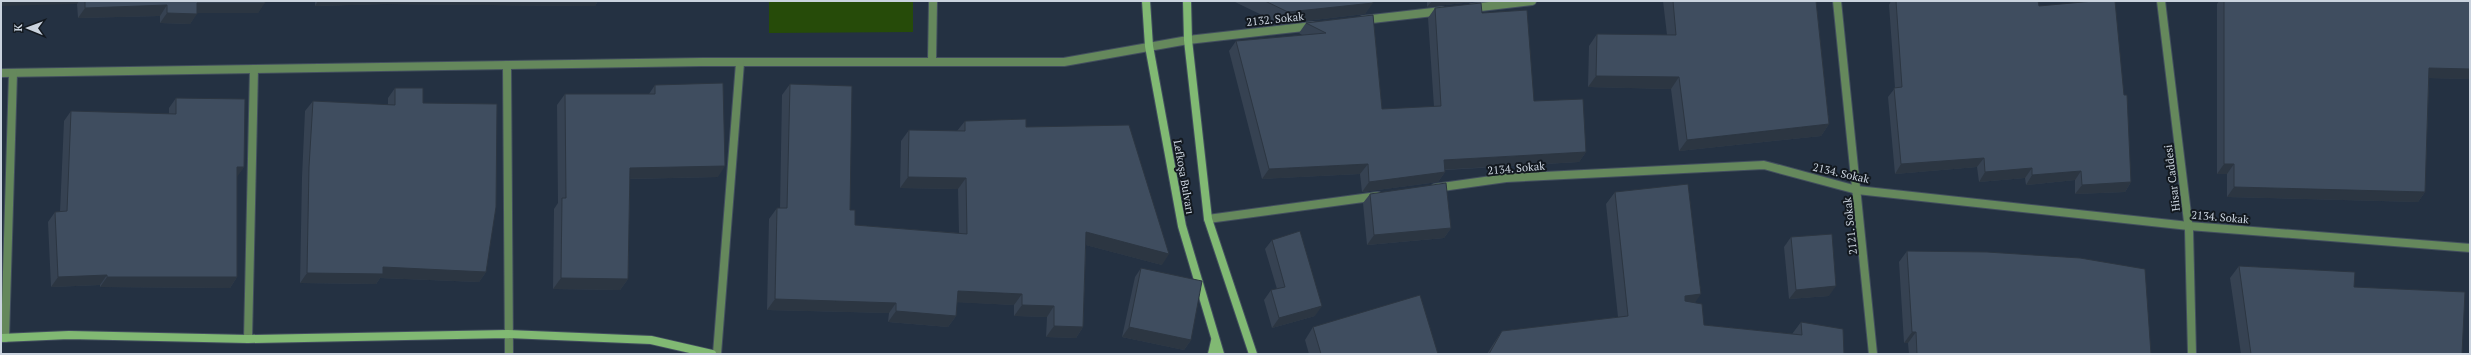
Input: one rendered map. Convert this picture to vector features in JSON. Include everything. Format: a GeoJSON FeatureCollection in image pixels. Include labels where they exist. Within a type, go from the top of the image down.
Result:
{"type":"FeatureCollection","features":[{"type":"Feature","properties":{"kind":"main road","name":"Lefkoşa Bulvarı"},"geometry":{"type":"LineString","coordinates":[[1146,1],[1149,46],[1182,226],[1220,354]]}},
{"type":"Feature","properties":{"kind":"main road","name":"Lefkoşa Bulvarı"},"geometry":{"type":"LineString","coordinates":[[1187,1],[1188,40],[1208,219],[1253,354]]}},
{"type":"Feature","properties":{"kind":"main road"},"geometry":{"type":"LineString","coordinates":[[3,338],[69,335],[248,339],[507,334],[651,340],[712,354]]}},
{"type":"Feature","properties":{"kind":"main road"},"geometry":{"type":"LineString","coordinates":[[1212,354],[1215,338]]}},
{"type":"Feature","properties":{"kind":"street"},"geometry":{"type":"LineString","coordinates":[[932,62],[933,1]]}},
{"type":"Feature","properties":{"kind":"street"},"geometry":{"type":"LineString","coordinates":[[1352,21],[1532,1]]}},
{"type":"Feature","properties":{"kind":"street","name":"2121. Sokak"},"geometry":{"type":"LineString","coordinates":[[1837,1],[1873,354]]}},
{"type":"Feature","properties":{"kind":"street","name":"Hisar Caddesi"},"geometry":{"type":"LineString","coordinates":[[2162,1],[2189,226],[2192,354]]}},
{"type":"Feature","properties":{"kind":"street","name":"2132. Sokak"},"geometry":{"type":"LineString","coordinates":[[1,73],[507,65],[1064,62],[1188,40],[1321,25]]}},
{"type":"Feature","properties":{"kind":"street"},"geometry":{"type":"LineString","coordinates":[[717,354],[740,63]]}},
{"type":"Feature","properties":{"kind":"street"},"geometry":{"type":"LineString","coordinates":[[507,65],[507,334],[509,354]]}},
{"type":"Feature","properties":{"kind":"street"},"geometry":{"type":"LineString","coordinates":[[248,339],[254,69]]}},
{"type":"Feature","properties":{"kind":"street"},"geometry":{"type":"LineString","coordinates":[[3,338],[13,73]]}},
{"type":"Feature","properties":{"kind":"street","name":"2134. Sokak"},"geometry":{"type":"LineString","coordinates":[[1428,189],[1506,178],[1764,165],[1857,190],[2189,226],[2470,248]]}},
{"type":"Feature","properties":{"kind":"street"},"geometry":{"type":"LineString","coordinates":[[1208,219],[1388,194]]}},
{"type":"Feature","properties":{"kind":"green space"},"geometry":{"type":"Polygon","coordinates":[[[769,1],[913,1],[913,32],[769,33],[769,1]]]}},
{"type":"Feature","properties":{"kind":"building"},"geometry":{"type":"Polygon","coordinates":[[[85,1],[265,1],[265,3],[197,3],[197,14],[167,13],[167,5],[85,8],[85,1]]]}},
{"type":"Feature","properties":{"kind":"building"},"geometry":{"type":"Polygon","coordinates":[[[1265,1],[1373,1],[1373,3],[1288,12],[1265,1]]]}},
{"type":"Feature","properties":{"kind":"building"},"geometry":{"type":"Polygon","coordinates":[[[1673,1],[1816,1],[1829,124],[1687,140],[1679,77],[1596,76],[1597,34],[1676,35],[1673,1]]]}},
{"type":"Feature","properties":{"kind":"building"},"geometry":{"type":"Polygon","coordinates":[[[1896,1],[2038,1],[2039,6],[2094,1],[2115,1],[2124,95],[2127,95],[2131,182],[2082,185],[2081,171],[2032,175],[2032,168],[1985,172],[1984,158],[1901,164],[1894,88],[1902,87],[1896,1]]]}},
{"type":"Feature","properties":{"kind":"building"},"geometry":{"type":"Polygon","coordinates":[[[2224,1],[2470,1],[2470,69],[2429,68],[2425,192],[2234,187],[2234,164],[2224,164],[2224,1]]]}},
{"type":"Feature","properties":{"kind":"building"},"geometry":{"type":"Polygon","coordinates":[[[1481,3],[1482,13],[1527,10],[1534,101],[1583,99],[1586,152],[1444,160],[1445,172],[1369,182],[1368,164],[1269,169],[1236,41],[1326,33],[1306,23],[1373,15],[1382,109],[1441,106],[1435,8],[1481,3]]]}},
{"type":"Feature","properties":{"kind":"building"},"geometry":{"type":"Polygon","coordinates":[[[723,83],[725,166],[630,168],[628,279],[561,278],[562,198],[566,198],[565,94],[655,94],[655,85],[723,83]]]}},
{"type":"Feature","properties":{"kind":"building"},"geometry":{"type":"Polygon","coordinates":[[[790,84],[852,86],[850,210],[855,210],[855,225],[967,234],[966,178],[908,177],[909,130],[965,131],[965,121],[1026,119],[1026,127],[1129,125],[1169,254],[1086,232],[1083,327],[1054,326],[1054,306],[1022,305],[1022,294],[958,291],[956,316],[896,311],[896,303],[775,299],[777,208],[787,208],[790,84]]]}},
{"type":"Feature","properties":{"kind":"building"},"geometry":{"type":"Polygon","coordinates":[[[395,88],[423,88],[423,103],[497,104],[496,207],[486,272],[383,267],[383,274],[307,273],[309,167],[313,101],[395,105],[395,88]]]}},
{"type":"Feature","properties":{"kind":"building"},"geometry":{"type":"Polygon","coordinates":[[[176,98],[245,99],[244,167],[237,167],[237,277],[107,277],[107,275],[58,277],[55,212],[67,211],[71,111],[176,114],[176,98]]]}},
{"type":"Feature","properties":{"kind":"building"},"geometry":{"type":"Polygon","coordinates":[[[1,140],[2,173],[1,173],[1,140]]]}},
{"type":"Feature","properties":{"kind":"building"},"geometry":{"type":"Polygon","coordinates":[[[1446,183],[1451,228],[1374,235],[1370,194],[1446,183]]]}},
{"type":"Feature","properties":{"kind":"building"},"geometry":{"type":"Polygon","coordinates":[[[1688,184],[1701,294],[1685,296],[1685,301],[1702,304],[1704,325],[1802,335],[1801,322],[1843,329],[1844,354],[1489,354],[1502,331],[1628,316],[1615,192],[1688,184]]]}},
{"type":"Feature","properties":{"kind":"building"},"geometry":{"type":"Polygon","coordinates":[[[1300,231],[1322,306],[1279,318],[1271,290],[1285,287],[1272,240],[1300,231]]]}},
{"type":"Feature","properties":{"kind":"building"},"geometry":{"type":"Polygon","coordinates":[[[1832,234],[1836,286],[1796,290],[1791,237],[1832,234]]]}},
{"type":"Feature","properties":{"kind":"building"},"geometry":{"type":"Polygon","coordinates":[[[1907,251],[1987,252],[2080,258],[2145,269],[2151,354],[1917,354],[1916,332],[1912,332],[1907,251]]]}},
{"type":"Feature","properties":{"kind":"building"},"geometry":{"type":"Polygon","coordinates":[[[2239,266],[2355,272],[2354,287],[2465,292],[2462,354],[2251,354],[2239,266]]]}},
{"type":"Feature","properties":{"kind":"building"},"geometry":{"type":"Polygon","coordinates":[[[1141,268],[1202,281],[1191,340],[1129,327],[1141,268]]]}},
{"type":"Feature","properties":{"kind":"building"},"geometry":{"type":"Polygon","coordinates":[[[1420,295],[1438,354],[1321,354],[1313,327],[1420,295]]]}}]}
